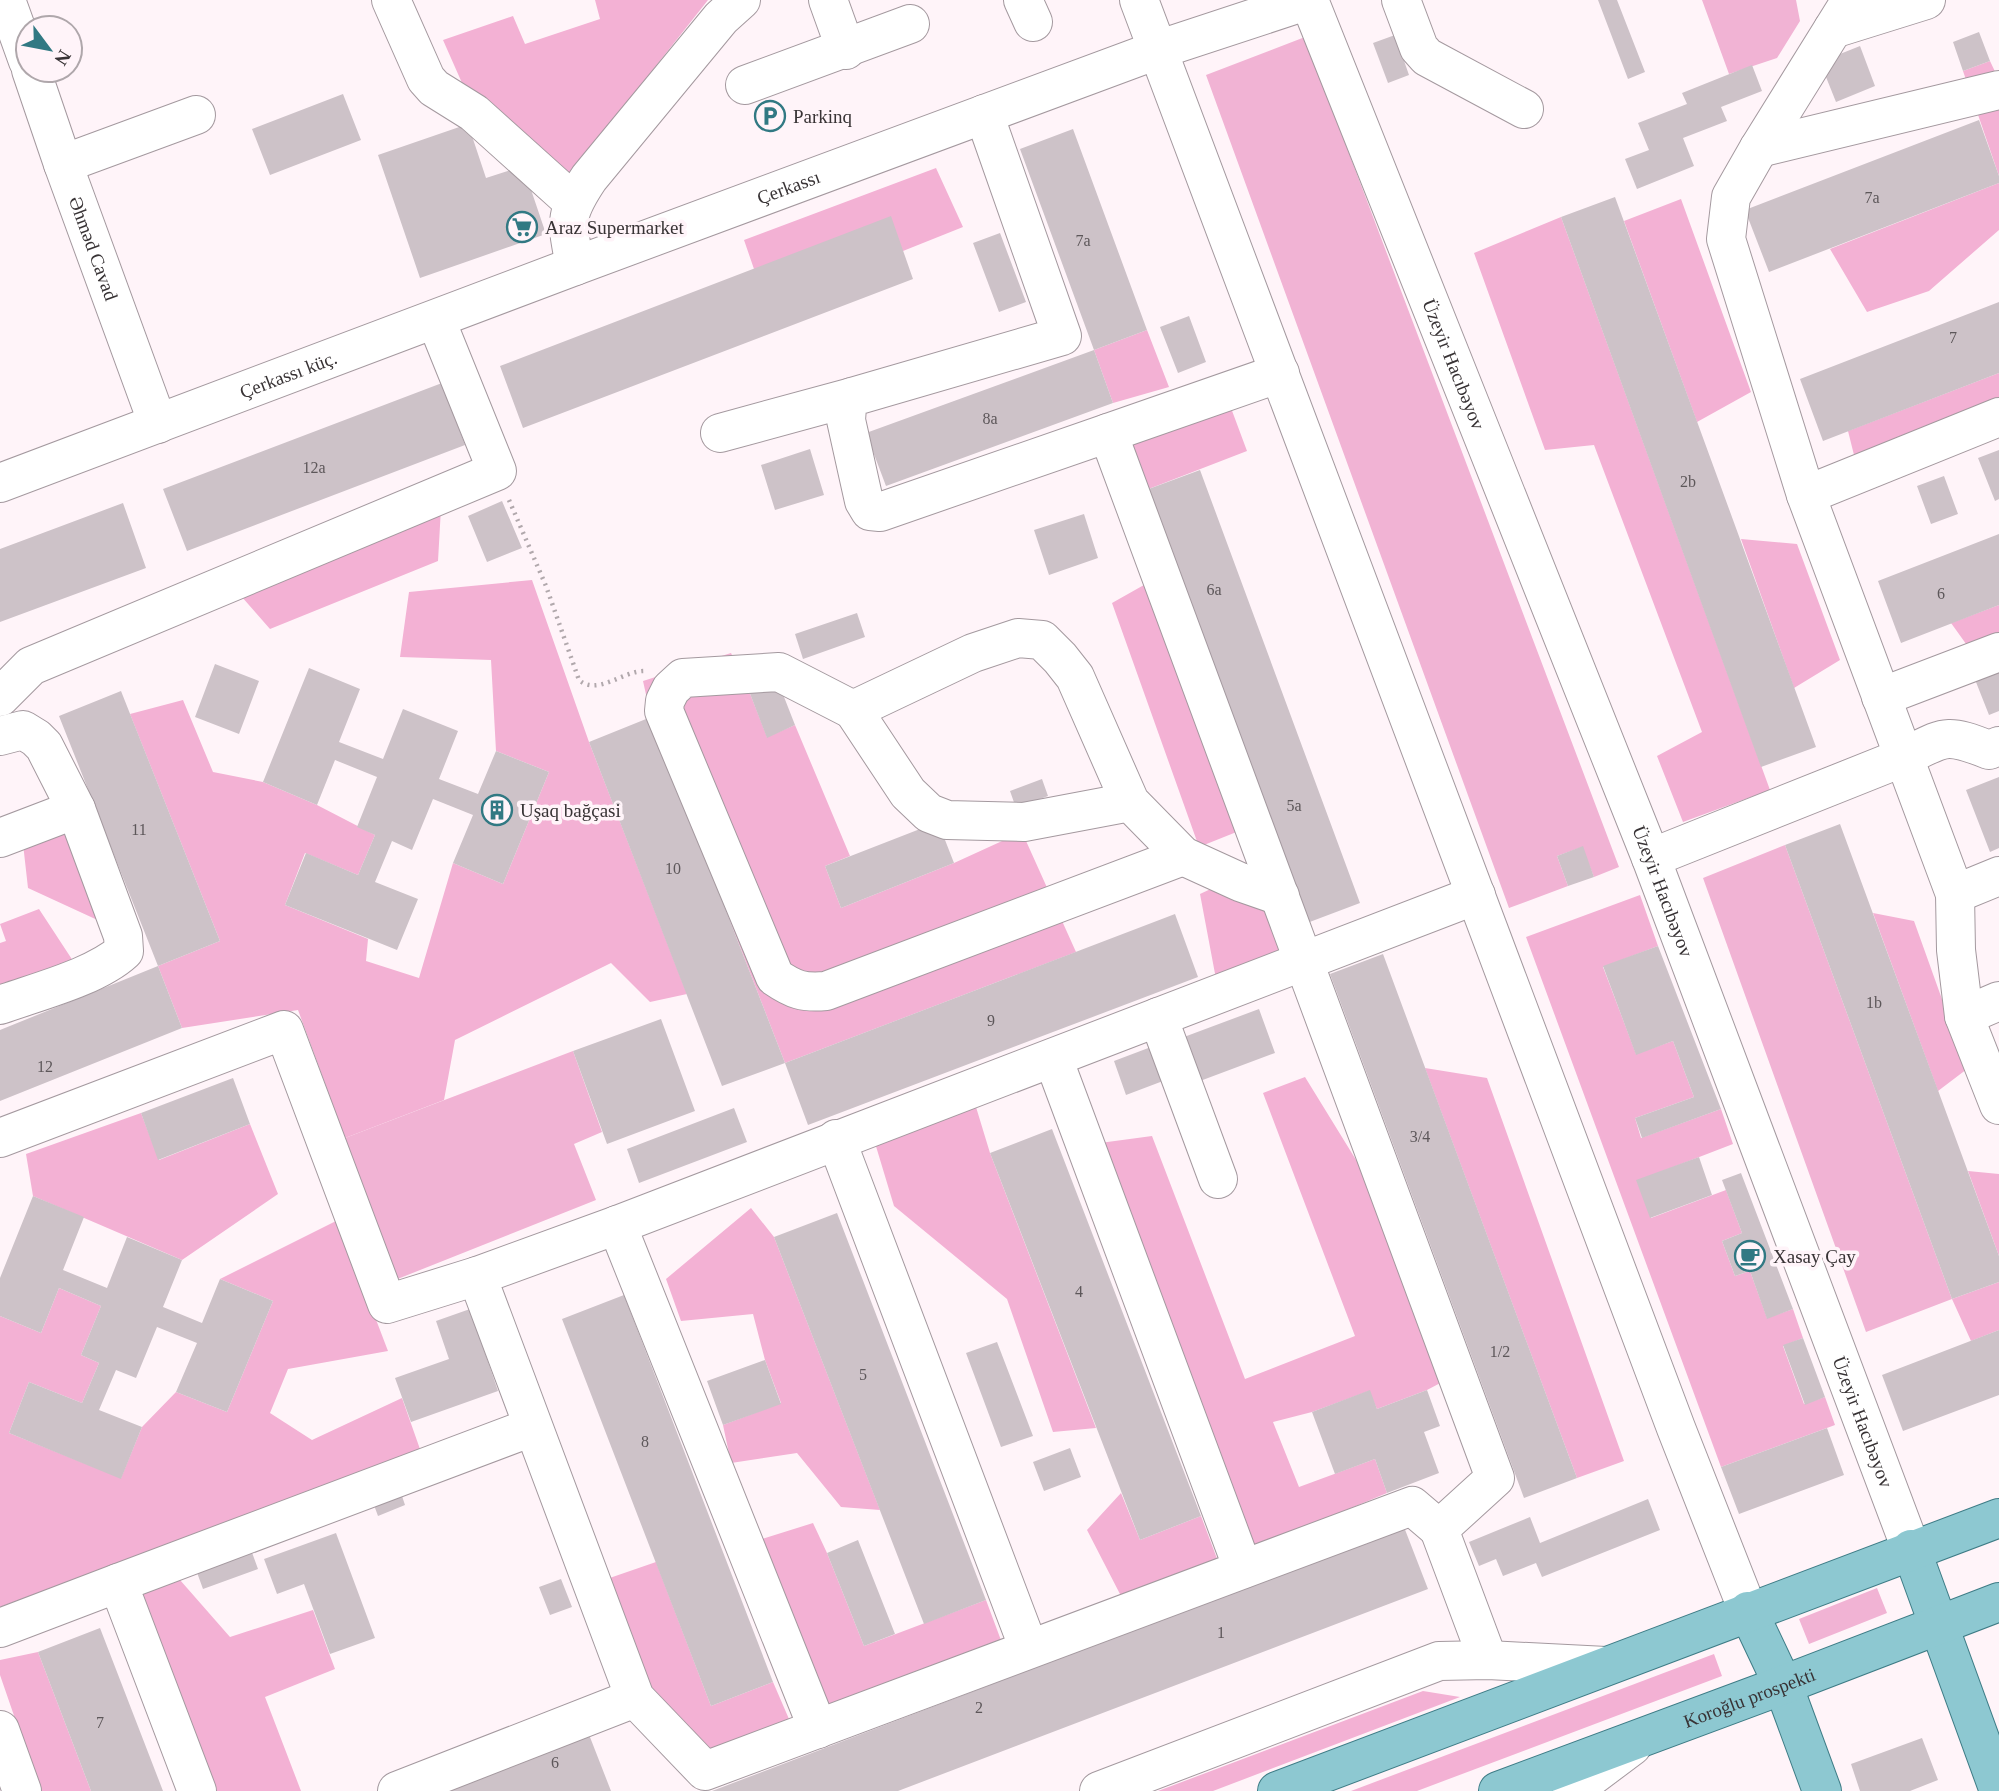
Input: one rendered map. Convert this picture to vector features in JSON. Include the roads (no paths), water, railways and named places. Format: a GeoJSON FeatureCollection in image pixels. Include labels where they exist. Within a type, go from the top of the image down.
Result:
{"type":"FeatureCollection","features":[{"type":"Feature","properties":{"kind":"main road"},"geometry":{"type":"LineString","coordinates":[[1277,1791],[1911,1549],[1999,1518]]}},
{"type":"Feature","properties":{"kind":"main road","name":"Üzeyir Hacıbəyov"},"geometry":{"type":"LineString","coordinates":[[1911,1549],[1999,1791]]}},
{"type":"Feature","properties":{"kind":"main road","name":"Koroğlu prospekti"},"geometry":{"type":"LineString","coordinates":[[1498,1791],[1999,1602]]}},
{"type":"Feature","properties":{"kind":"main road"},"geometry":{"type":"LineString","coordinates":[[1748,1611],[1783,1685],[1822,1791]]}},
{"type":"Feature","properties":{"kind":"street"},"geometry":{"type":"LineString","coordinates":[[6,0],[14,22]]}},
{"type":"Feature","properties":{"kind":"street"},"geometry":{"type":"LineString","coordinates":[[391,0],[426,79],[434,88],[474,113],[573,202]]}},
{"type":"Feature","properties":{"kind":"street"},"geometry":{"type":"LineString","coordinates":[[575,266],[568,225],[573,202],[589,178],[721,18],[741,0]]}},
{"type":"Feature","properties":{"kind":"street"},"geometry":{"type":"LineString","coordinates":[[828,0],[846,50]]}},
{"type":"Feature","properties":{"kind":"street"},"geometry":{"type":"LineString","coordinates":[[1139,0],[1676,1428],[1748,1611]]}},
{"type":"Feature","properties":{"kind":"street","name":"Çerkassı"},"geometry":{"type":"LineString","coordinates":[[575,266],[1157,50],[1309,0]]}},
{"type":"Feature","properties":{"kind":"street","name":"Üzeyir Hacıbəyov"},"geometry":{"type":"LineString","coordinates":[[1309,0],[1651,858],[1911,1549]]}},
{"type":"Feature","properties":{"kind":"street"},"geometry":{"type":"LineString","coordinates":[[1401,0],[1419,48],[1427,57],[1524,109]]}},
{"type":"Feature","properties":{"kind":"street"},"geometry":{"type":"LineString","coordinates":[[1926,0],[1842,15],[1731,197],[1726,239],[1806,495],[1955,894],[1955,950],[1964,1016],[1999,1105]]}},
{"type":"Feature","properties":{"kind":"street"},"geometry":{"type":"LineString","coordinates":[[745,85],[846,50],[910,24]]}},
{"type":"Feature","properties":{"kind":"street","name":"Əhməd Cavad"},"geometry":{"type":"LineString","coordinates":[[36,84],[158,424]]}},
{"type":"Feature","properties":{"kind":"street"},"geometry":{"type":"LineString","coordinates":[[1759,148],[1999,90]]}},
{"type":"Feature","properties":{"kind":"street"},"geometry":{"type":"LineString","coordinates":[[720,433],[1062,336],[984,114]]}},
{"type":"Feature","properties":{"kind":"street"},"geometry":{"type":"LineString","coordinates":[[63,164],[196,115]]}},
{"type":"Feature","properties":{"kind":"street","name":"Çerkassı küç."},"geometry":{"type":"LineString","coordinates":[[0,483],[575,266]]}},
{"type":"Feature","properties":{"kind":"street"},"geometry":{"type":"LineString","coordinates":[[0,697],[31,666],[497,471],[436,320]]}},
{"type":"Feature","properties":{"kind":"street"},"geometry":{"type":"LineString","coordinates":[[852,397],[847,407],[846,420],[864,501],[870,511],[880,512],[1280,373]]}},
{"type":"Feature","properties":{"kind":"street"},"geometry":{"type":"LineString","coordinates":[[1806,495],[1999,417]]}},
{"type":"Feature","properties":{"kind":"street"},"geometry":{"type":"LineString","coordinates":[[1108,433],[1495,1478],[1439,1529]]}},
{"type":"Feature","properties":{"kind":"street"},"geometry":{"type":"LineString","coordinates":[[853,710],[973,653],[1018,638],[1042,640],[1075,677],[1130,802],[1183,856],[1240,882],[1280,896]]}},
{"type":"Feature","properties":{"kind":"street"},"geometry":{"type":"LineString","coordinates":[[1881,697],[1999,652]]}},
{"type":"Feature","properties":{"kind":"street"},"geometry":{"type":"LineString","coordinates":[[1130,802],[1024,822],[947,820],[929,813],[908,793],[853,710],[779,672],[683,678],[671,689],[665,701],[664,712],[775,977],[806,993],[826,991],[1183,856]]}},
{"type":"Feature","properties":{"kind":"street"},"geometry":{"type":"LineString","coordinates":[[0,736],[23,730],[44,746],[76,809],[123,936],[124,951],[95,970],[0,1005]]}},
{"type":"Feature","properties":{"kind":"street"},"geometry":{"type":"LineString","coordinates":[[1651,858],[1904,757],[1944,737],[1962,739],[1989,750],[1999,746]]}},
{"type":"Feature","properties":{"kind":"street"},"geometry":{"type":"LineString","coordinates":[[0,838],[76,809]]}},
{"type":"Feature","properties":{"kind":"street"},"geometry":{"type":"LineString","coordinates":[[1955,894],[1999,876]]}},
{"type":"Feature","properties":{"kind":"street"},"geometry":{"type":"LineString","coordinates":[[0,1138],[284,1030],[387,1304],[477,1276],[617,1225],[1476,895]]}},
{"type":"Feature","properties":{"kind":"street"},"geometry":{"type":"LineString","coordinates":[[1964,1016],[1999,1001]]}},
{"type":"Feature","properties":{"kind":"street"},"geometry":{"type":"LineString","coordinates":[[1158,1017],[1218,1179]]}},
{"type":"Feature","properties":{"kind":"street"},"geometry":{"type":"LineString","coordinates":[[1053,1058],[1243,1569]]}},
{"type":"Feature","properties":{"kind":"street"},"geometry":{"type":"LineString","coordinates":[[836,1139],[1029,1649]]}},
{"type":"Feature","properties":{"kind":"street"},"geometry":{"type":"LineString","coordinates":[[617,1225],[818,1729]]}},
{"type":"Feature","properties":{"kind":"street"},"geometry":{"type":"LineString","coordinates":[[477,1276],[635,1698],[705,1771],[1412,1506],[1439,1529],[1488,1660]]}},
{"type":"Feature","properties":{"kind":"street"},"geometry":{"type":"LineString","coordinates":[[0,1628],[532,1427]]}},
{"type":"Feature","properties":{"kind":"street"},"geometry":{"type":"LineString","coordinates":[[118,1583],[197,1791]]}},
{"type":"Feature","properties":{"kind":"street"},"geometry":{"type":"LineString","coordinates":[[1099,1791],[1439,1661],[1488,1660],[1606,1666]]}},
{"type":"Feature","properties":{"kind":"street"},"geometry":{"type":"LineString","coordinates":[[397,1791],[635,1698]]}},
{"type":"Feature","properties":{"kind":"street"},"geometry":{"type":"LineString","coordinates":[[0,1730],[22,1791]]}},
{"type":"Feature","properties":{"kind":"street"},"geometry":{"type":"LineString","coordinates":[[1572,1791],[1642,1738]]}},
{"type":"Feature","properties":{"kind":"place","name":"Parkinq"},"geometry":{"type":"Point","coordinates":[770,116]}},
{"type":"Feature","properties":{"kind":"place","name":"Araz Supermarket"},"geometry":{"type":"Point","coordinates":[522,227]}},
{"type":"Feature","properties":{"kind":"place","name":"Uşaq bağçasi"},"geometry":{"type":"Point","coordinates":[497,810]}},
{"type":"Feature","properties":{"kind":"place","name":"Xasay Çay"},"geometry":{"type":"Point","coordinates":[1750,1256]}}]}
